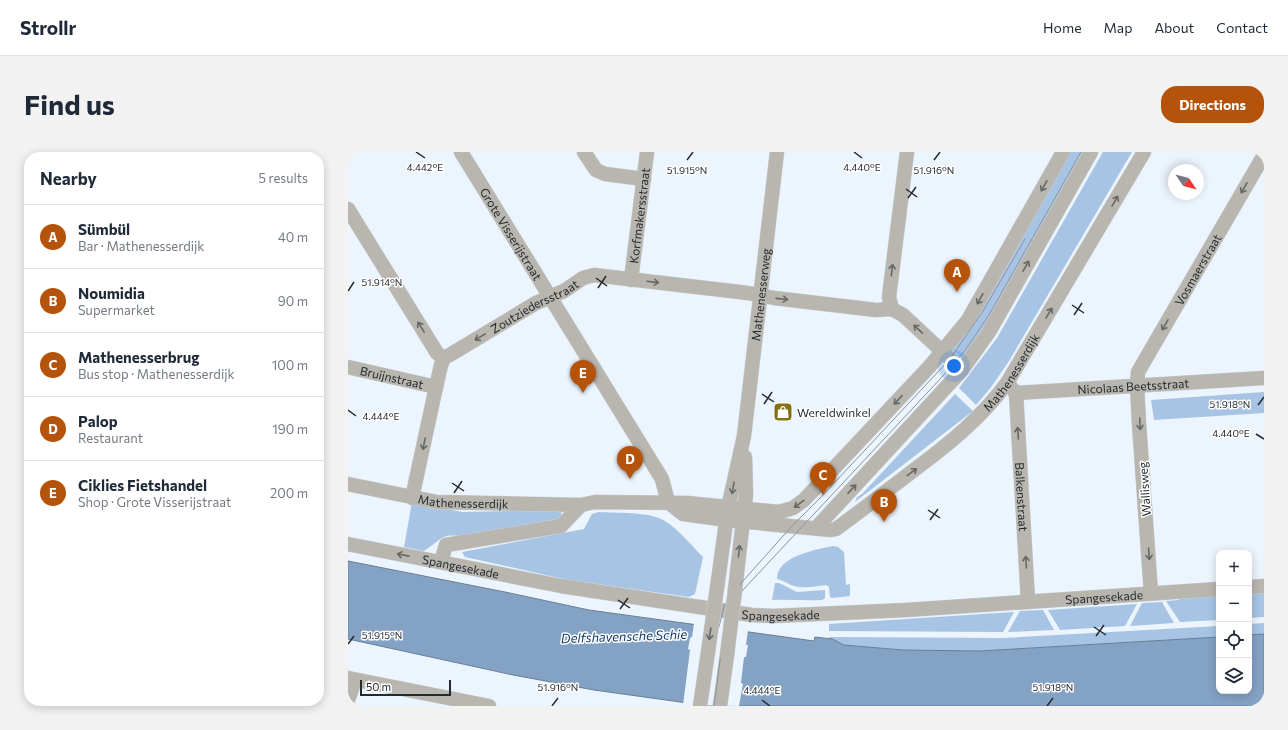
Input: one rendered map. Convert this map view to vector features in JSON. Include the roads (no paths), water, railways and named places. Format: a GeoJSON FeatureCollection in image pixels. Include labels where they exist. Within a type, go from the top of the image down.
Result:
{"type":"FeatureCollection","features":[{"type":"Feature","properties":{"kind":"street","name":"Grote Visserijstraat"},"geometry":{"type":"LineString","coordinates":[[460,152],[662,479],[668,502]]}},
{"type":"Feature","properties":{"kind":"street"},"geometry":{"type":"LineString","coordinates":[[584,152],[596,170],[605,174],[644,179]]}},
{"type":"Feature","properties":{"kind":"street","name":"Korfmakersstraat"},"geometry":{"type":"LineString","coordinates":[[631,280],[647,152]]}},
{"type":"Feature","properties":{"kind":"street","name":"Mathenesserweg"},"geometry":{"type":"LineString","coordinates":[[700,706],[728,514],[744,436],[777,152]]}},
{"type":"Feature","properties":{"kind":"street"},"geometry":{"type":"LineString","coordinates":[[906,152],[889,297],[892,309],[903,315],[962,370]]}},
{"type":"Feature","properties":{"kind":"street","name":"Mathenesserdijk"},"geometry":{"type":"LineString","coordinates":[[743,515],[779,512],[793,508],[804,500],[942,352],[968,320],[1063,152]]}},
{"type":"Feature","properties":{"kind":"street"},"geometry":{"type":"LineString","coordinates":[[816,528],[962,370],[988,332],[1091,152]]}},
{"type":"Feature","properties":{"kind":"street","name":"Mathenesserdijk"},"geometry":{"type":"LineString","coordinates":[[348,484],[437,502],[581,505],[595,502],[687,503],[728,514],[743,515],[826,530],[836,529],[963,432],[994,401],[1012,388],[1144,152]]}},
{"type":"Feature","properties":{"kind":"street","name":"Vosmaerstraat"},"geometry":{"type":"LineString","coordinates":[[1137,385],[1138,372],[1260,172],[1264,155]]}},
{"type":"Feature","properties":{"kind":"street"},"geometry":{"type":"LineString","coordinates":[[348,209],[437,353],[444,358],[441,365],[412,498]]}},
{"type":"Feature","properties":{"kind":"street","name":"Zoutziedersstraat"},"geometry":{"type":"LineString","coordinates":[[444,358],[536,303],[564,290],[583,278],[594,275],[876,310],[892,309]]}},
{"type":"Feature","properties":{"kind":"street","name":"Bruijnstraat"},"geometry":{"type":"LineString","coordinates":[[348,367],[436,387]]}},
{"type":"Feature","properties":{"kind":"street","name":"Nicolaas Beetsstraat"},"geometry":{"type":"LineString","coordinates":[[1012,388],[1137,385],[1264,378]]}},
{"type":"Feature","properties":{"kind":"street","name":"Wallisweg"},"geometry":{"type":"LineString","coordinates":[[1137,385],[1152,593]]}},
{"type":"Feature","properties":{"kind":"street","name":"Balkenstraat"},"geometry":{"type":"LineString","coordinates":[[1012,388],[1028,601]]}},
{"type":"Feature","properties":{"kind":"street","name":"Mathenesserweg"},"geometry":{"type":"LineString","coordinates":[[720,706],[746,495],[744,436]]}},
{"type":"Feature","properties":{"kind":"street"},"geometry":{"type":"LineString","coordinates":[[441,562],[446,545],[561,526],[581,505]]}},
{"type":"Feature","properties":{"kind":"street","name":"Spangesekade"},"geometry":{"type":"LineString","coordinates":[[348,544],[561,586],[752,615],[801,616],[1216,589]]}},
{"type":"Feature","properties":{"kind":"street"},"geometry":{"type":"LineString","coordinates":[[1252,587],[1264,586]]}},
{"type":"Feature","properties":{"kind":"street"},"geometry":{"type":"LineString","coordinates":[[348,700],[352,679],[489,706]]}},
{"type":"Feature","properties":{"kind":"water","name":"Delfshavensche Schie"},"geometry":{"type":"Polygon","coordinates":[[[348,561],[589,610],[814,641],[815,637],[832,639],[844,645],[855,646],[903,650],[980,651],[1216,637],[1216,694],[1252,694],[1252,635],[1264,634],[1264,706],[709,706],[594,690],[513,675],[348,639],[348,561]]]}},
{"type":"Feature","properties":{"kind":"tram line"},"geometry":{"type":"LineString","coordinates":[[714,706],[725,623],[733,602],[964,352],[989,315],[1081,152]]}},
{"type":"Feature","properties":{"kind":"tram line"},"geometry":{"type":"LineString","coordinates":[[719,627],[724,606],[735,590],[792,526],[823,495],[950,359],[983,311],[1025,239]]}},
{"type":"Feature","properties":{"kind":"place","name":"Sümbül"},"geometry":{"type":"Point","coordinates":[957,292]}},
{"type":"Feature","properties":{"kind":"place","name":"Ciklies Fietshandel"},"geometry":{"type":"Point","coordinates":[583,393]}},
{"type":"Feature","properties":{"kind":"place","name":"Wereldwinkel"},"geometry":{"type":"Point","coordinates":[783,412]}},
{"type":"Feature","properties":{"kind":"place","name":"Palop"},"geometry":{"type":"Point","coordinates":[630,479]}},
{"type":"Feature","properties":{"kind":"place","name":"Mathenesserbrug"},"geometry":{"type":"Point","coordinates":[823,495]}},
{"type":"Feature","properties":{"kind":"place","name":"Noumidia"},"geometry":{"type":"Point","coordinates":[884,522]}}]}
